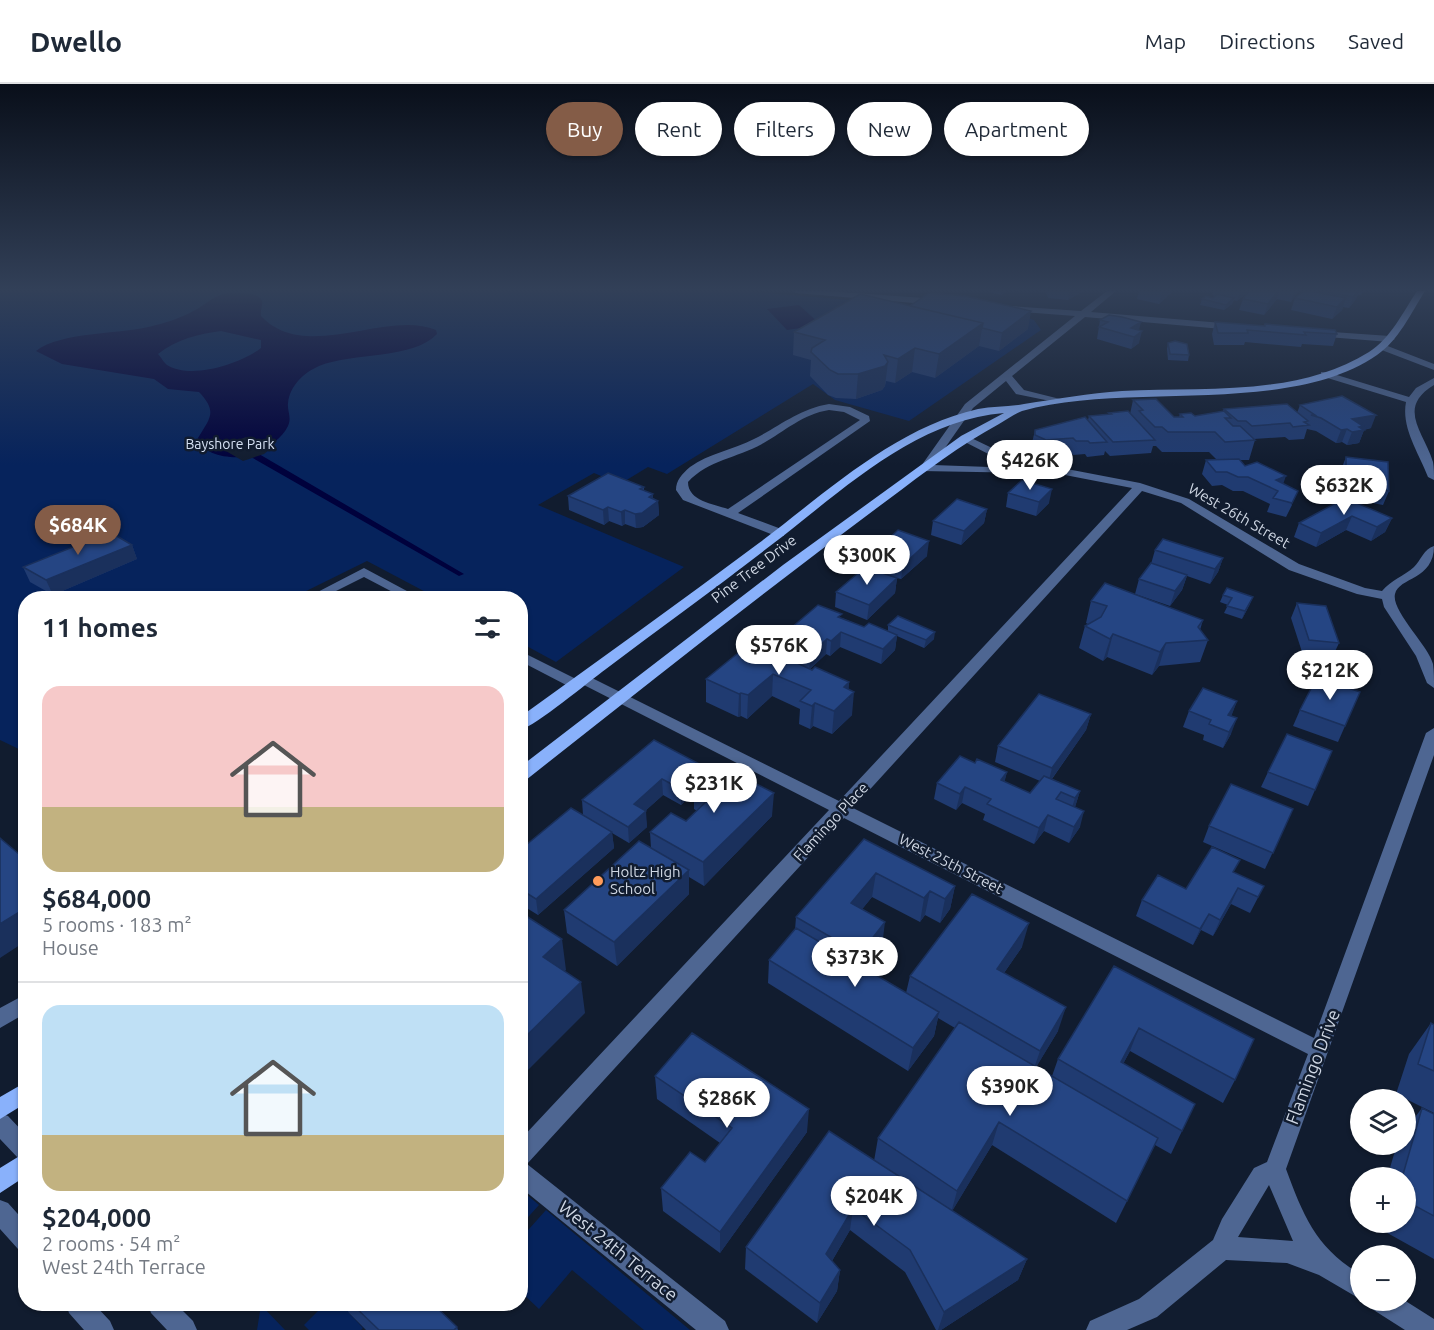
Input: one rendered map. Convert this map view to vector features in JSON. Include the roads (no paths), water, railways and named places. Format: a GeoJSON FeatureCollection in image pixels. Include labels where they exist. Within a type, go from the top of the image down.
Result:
{"type":"FeatureCollection","features":[{"type":"Feature","properties":{"kind":"main road","name":"Pine Tree Drive"},"geometry":{"type":"LineString","coordinates":[[528,718],[891,452],[929,430],[981,412],[1021,408],[1056,401],[1118,394],[1238,389],[1288,382],[1324,374],[1361,361],[1379,349]]}},
{"type":"Feature","properties":{"kind":"main road","name":"Pine Tree Drive"},"geometry":{"type":"LineString","coordinates":[[528,770],[788,568],[965,438],[1021,408]]}},
{"type":"Feature","properties":{"kind":"main road"},"geometry":{"type":"LineString","coordinates":[[0,1109],[18,1097]]}},
{"type":"Feature","properties":{"kind":"main road"},"geometry":{"type":"LineString","coordinates":[[0,1182],[18,1168]]}},
{"type":"Feature","properties":{"kind":"street"},"geometry":{"type":"LineString","coordinates":[[925,469],[969,406],[1041,349]]}},
{"type":"Feature","properties":{"kind":"street"},"geometry":{"type":"LineString","coordinates":[[1388,349],[1434,367]]}},
{"type":"Feature","properties":{"kind":"street"},"geometry":{"type":"LineString","coordinates":[[1324,374],[1409,400]]}},
{"type":"Feature","properties":{"kind":"street"},"geometry":{"type":"LineString","coordinates":[[1007,377],[1020,392],[1056,401]]}},
{"type":"Feature","properties":{"kind":"street"},"geometry":{"type":"LineString","coordinates":[[1409,400],[1434,381]]}},
{"type":"Feature","properties":{"kind":"street"},"geometry":{"type":"LineString","coordinates":[[1409,400],[1410,424],[1434,477]]}},
{"type":"Feature","properties":{"kind":"street"},"geometry":{"type":"LineString","coordinates":[[729,514],[865,421],[865,418],[848,411],[834,409],[806,411],[743,449],[699,464],[682,482],[682,490],[687,498],[729,514],[780,533]]}},
{"type":"Feature","properties":{"kind":"street","name":"West 26th Street"},"geometry":{"type":"LineString","coordinates":[[965,438],[1006,460],[1140,486],[1185,501],[1294,567],[1362,591],[1388,596]]}},
{"type":"Feature","properties":{"kind":"street","name":"West 26th Street"},"geometry":{"type":"LineString","coordinates":[[925,469],[965,468],[1072,473]]}},
{"type":"Feature","properties":{"kind":"street","name":"Flamingo Place"},"geometry":{"type":"LineString","coordinates":[[528,1147],[1140,486]]}},
{"type":"Feature","properties":{"kind":"street"},"geometry":{"type":"LineString","coordinates":[[1434,550],[1418,570],[1389,591],[1388,596],[1391,607],[1423,656],[1434,683]]}},
{"type":"Feature","properties":{"kind":"street"},"geometry":{"type":"LineString","coordinates":[[327,591],[364,572],[400,591]]}},
{"type":"Feature","properties":{"kind":"street","name":"West 25th Street"},"geometry":{"type":"LineString","coordinates":[[528,659],[620,698],[1319,1050]]}},
{"type":"Feature","properties":{"kind":"street","name":"Flamingo Drive"},"geometry":{"type":"LineString","coordinates":[[1099,1330],[1148,1308],[1222,1248],[1230,1227],[1262,1176],[1275,1169],[1434,733]]}},
{"type":"Feature","properties":{"kind":"street"},"geometry":{"type":"LineString","coordinates":[[0,1019],[18,1007]]}},
{"type":"Feature","properties":{"kind":"street"},"geometry":{"type":"LineString","coordinates":[[0,1123],[18,1142]]}},
{"type":"Feature","properties":{"kind":"street"},"geometry":{"type":"LineString","coordinates":[[1275,1169],[1294,1222],[1325,1265]]}},
{"type":"Feature","properties":{"kind":"street","name":"West 24th Terrace"},"geometry":{"type":"LineString","coordinates":[[528,1178],[716,1330]]}},
{"type":"Feature","properties":{"kind":"street"},"geometry":{"type":"LineString","coordinates":[[0,1211],[18,1232]]}},
{"type":"Feature","properties":{"kind":"street"},"geometry":{"type":"LineString","coordinates":[[1222,1248],[1287,1251],[1325,1265],[1350,1281]]}},
{"type":"Feature","properties":{"kind":"street"},"geometry":{"type":"LineString","coordinates":[[84,1311],[101,1330]]}},
{"type":"Feature","properties":{"kind":"street"},"geometry":{"type":"LineString","coordinates":[[166,1311],[184,1330]]}},
{"type":"Feature","properties":{"kind":"street"},"geometry":{"type":"LineString","coordinates":[[1399,1311],[1428,1330]]}},
{"type":"Feature","properties":{"kind":"place","name":"Holtz High School"},"geometry":{"type":"Point","coordinates":[598,881]}},
{"type":"Feature","properties":{"kind":"park label","name":"Bayshore Park"},"geometry":{"type":"Point","coordinates":[230,444]}}]}
